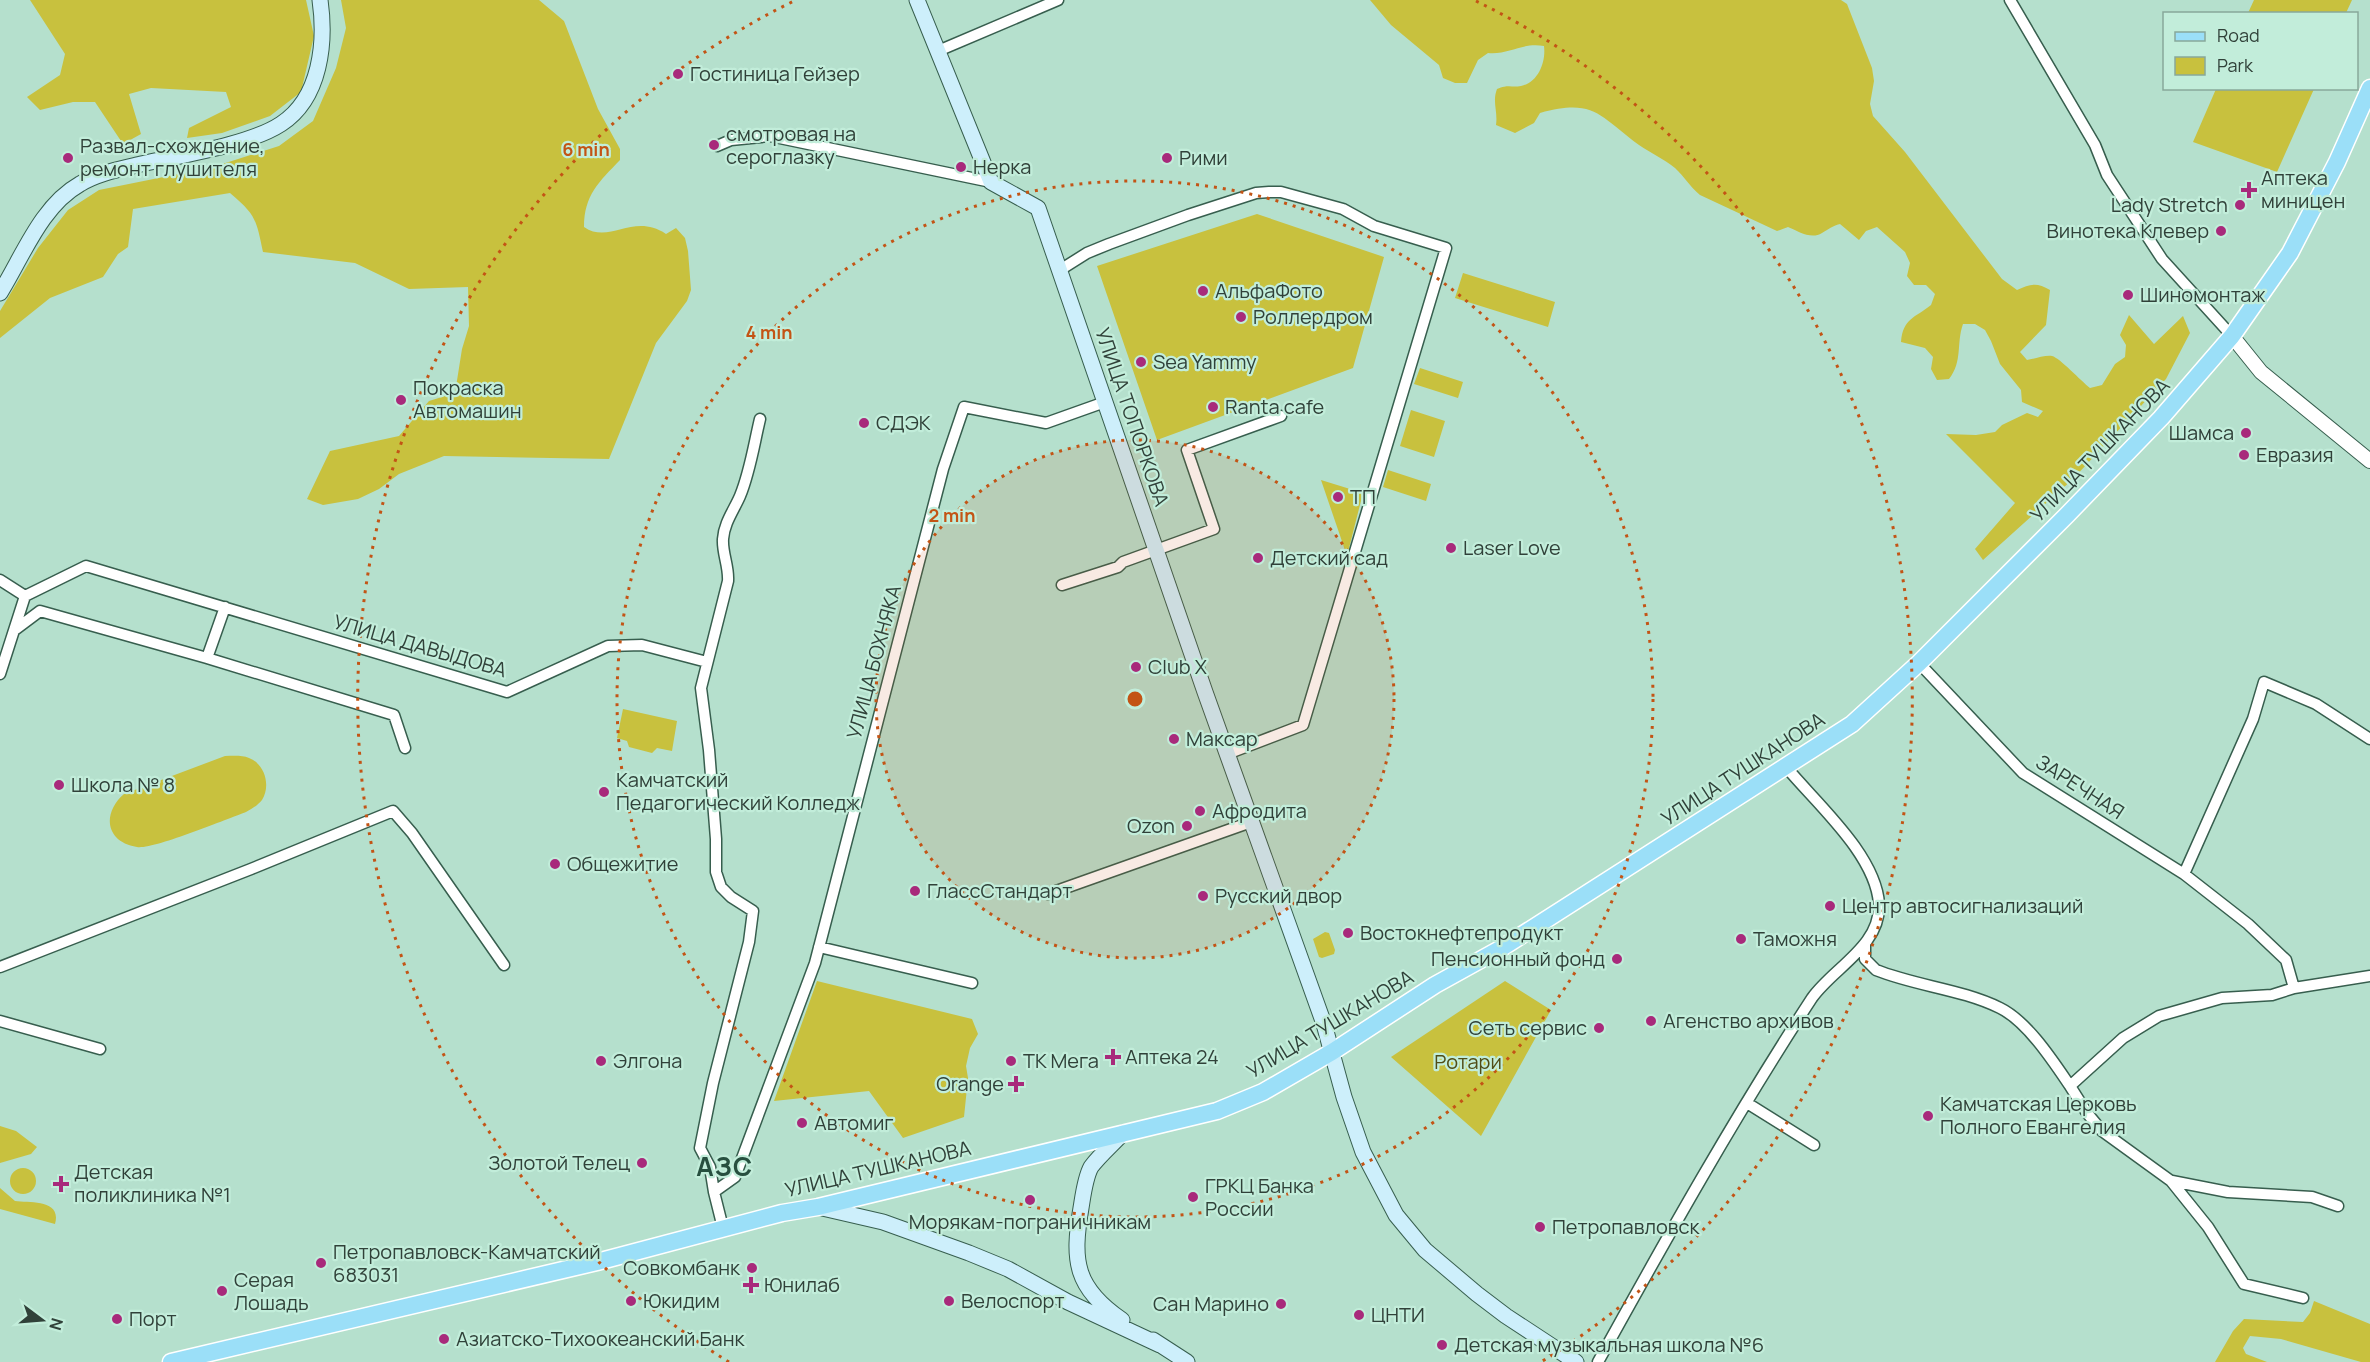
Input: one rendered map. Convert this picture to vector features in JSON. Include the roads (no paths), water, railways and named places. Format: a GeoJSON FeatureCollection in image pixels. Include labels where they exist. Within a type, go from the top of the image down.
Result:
{"type":"FeatureCollection","features":[{"type":"Feature","properties":{"kind":"main road"},"geometry":{"type":"LineString","coordinates":[[0,293],[48,214],[80,184],[117,170],[257,136],[280,125],[293,115],[308,93],[320,60],[323,31],[320,0]]}},
{"type":"Feature","properties":{"kind":"main road"},"geometry":{"type":"LineString","coordinates":[[917,0],[991,182]]}},
{"type":"Feature","properties":{"kind":"main road","name":"УЛИЦА ТУШКАНОВА"},"geometry":{"type":"LineString","coordinates":[[171,1362],[597,1262],[723,1228],[1217,1111],[1281,1082],[1435,986],[1500,949],[1786,768],[1852,724],[1919,663],[2161,418],[2232,336],[2290,254],[2337,162],[2370,88]]}},
{"type":"Feature","properties":{"kind":"main road","name":"УЛИЦА ТОПОРКОВА"},"geometry":{"type":"LineString","coordinates":[[991,182],[1038,208],[1136,496],[1324,1024],[1346,1105],[1363,1152],[1403,1225],[1425,1250],[1477,1294],[1576,1362]]}},
{"type":"Feature","properties":{"kind":"main road"},"geometry":{"type":"LineString","coordinates":[[1123,1133],[1090,1169],[1078,1227],[1077,1266],[1085,1284],[1106,1308],[1187,1362]]}},
{"type":"Feature","properties":{"kind":"main road"},"geometry":{"type":"LineString","coordinates":[[818,1207],[883,1222],[969,1253],[1023,1277],[1068,1302],[1160,1345]]}},
{"type":"Feature","properties":{"kind":"street"},"geometry":{"type":"LineString","coordinates":[[938,51],[1058,0]]}},
{"type":"Feature","properties":{"kind":"street"},"geometry":{"type":"LineString","coordinates":[[2010,0],[2095,145],[2107,175],[2162,259],[2232,336],[2261,372],[2370,461]]}},
{"type":"Feature","properties":{"kind":"street"},"geometry":{"type":"LineString","coordinates":[[717,146],[731,140],[770,136],[991,182]]}},
{"type":"Feature","properties":{"kind":"street"},"geometry":{"type":"LineString","coordinates":[[1060,270],[1088,253],[1109,244],[1256,193],[1269,192],[1281,192],[1343,209],[1374,226],[1446,248],[1303,725],[1227,754]]}},
{"type":"Feature","properties":{"kind":"street","name":"УЛИЦА БОХНЯКА"},"geometry":{"type":"LineString","coordinates":[[714,1192],[735,1177],[819,947],[943,469],[964,407],[1046,423],[1105,402]]}},
{"type":"Feature","properties":{"kind":"street"},"geometry":{"type":"LineString","coordinates":[[1062,585],[1118,567],[1123,562],[1214,529],[1187,450],[1281,416]]}},
{"type":"Feature","properties":{"kind":"street"},"geometry":{"type":"LineString","coordinates":[[723,1228],[710,1167],[700,1148],[713,1083],[749,942],[753,911],[731,897],[721,887],[716,872],[716,839],[709,750],[701,688],[728,580],[729,569],[723,538],[732,508],[740,496],[760,419]]}},
{"type":"Feature","properties":{"kind":"street","name":"УЛИЦА ДАВЫДОВА"},"geometry":{"type":"LineString","coordinates":[[24,596],[86,566],[507,692],[608,646],[642,645],[707,662]]}},
{"type":"Feature","properties":{"kind":"street"},"geometry":{"type":"LineString","coordinates":[[0,580],[24,596],[15,630],[3,649],[0,674]]}},
{"type":"Feature","properties":{"kind":"street"},"geometry":{"type":"LineString","coordinates":[[207,658],[225,608]]}},
{"type":"Feature","properties":{"kind":"street"},"geometry":{"type":"LineString","coordinates":[[15,630],[40,611],[207,658],[394,716],[405,748]]}},
{"type":"Feature","properties":{"kind":"street","name":"ЗАРЕЧНАЯ"},"geometry":{"type":"LineString","coordinates":[[1919,663],[2023,773],[2184,874],[2248,924],[2286,960],[2294,988]]}},
{"type":"Feature","properties":{"kind":"street"},"geometry":{"type":"LineString","coordinates":[[2184,874],[2253,719],[2264,682],[2316,704],[2370,739]]}},
{"type":"Feature","properties":{"kind":"street"},"geometry":{"type":"LineString","coordinates":[[1598,1362],[1720,1144],[1816,994],[1864,944],[1876,922],[1879,906],[1875,887],[1868,867],[1857,848],[1786,768]]}},
{"type":"Feature","properties":{"kind":"street"},"geometry":{"type":"LineString","coordinates":[[0,967],[393,811],[412,833],[504,965]]}},
{"type":"Feature","properties":{"kind":"street"},"geometry":{"type":"LineString","coordinates":[[1048,894],[1251,822]]}},
{"type":"Feature","properties":{"kind":"street"},"geometry":{"type":"LineString","coordinates":[[1864,944],[1865,959],[1876,970],[2002,1008],[2036,1037],[2087,1113],[2102,1131],[2171,1181],[2208,1227],[2244,1284],[2302,1298]]}},
{"type":"Feature","properties":{"kind":"street"},"geometry":{"type":"LineString","coordinates":[[819,947],[972,983]]}},
{"type":"Feature","properties":{"kind":"street"},"geometry":{"type":"LineString","coordinates":[[2070,1086],[2123,1038],[2159,1016],[2222,998],[2272,995],[2294,988],[2368,980]]}},
{"type":"Feature","properties":{"kind":"street"},"geometry":{"type":"LineString","coordinates":[[0,1021],[100,1049]]}},
{"type":"Feature","properties":{"kind":"street"},"geometry":{"type":"LineString","coordinates":[[1747,1103],[1814,1145]]}},
{"type":"Feature","properties":{"kind":"street"},"geometry":{"type":"LineString","coordinates":[[2171,1181],[2228,1192],[2312,1197],[2338,1206]]}},
{"type":"Feature","properties":{"kind":"place","name":"Гостиница Гейзер"},"geometry":{"type":"Point","coordinates":[678,74]}},
{"type":"Feature","properties":{"kind":"place","name":"смотровая на сероглазку"},"geometry":{"type":"Point","coordinates":[714,145]}},
{"type":"Feature","properties":{"kind":"place","name":"Развал-схождение, ремонт глушителя"},"geometry":{"type":"Point","coordinates":[68,158]}},
{"type":"Feature","properties":{"kind":"place","name":"Рими"},"geometry":{"type":"Point","coordinates":[1167,158]}},
{"type":"Feature","properties":{"kind":"place","name":"Нерка"},"geometry":{"type":"Point","coordinates":[961,167]}},
{"type":"Feature","properties":{"kind":"place","name":"Аптека миницен"},"geometry":{"type":"Point","coordinates":[2249,190]}},
{"type":"Feature","properties":{"kind":"place","name":"Lady Stretch"},"geometry":{"type":"Point","coordinates":[2240,205]}},
{"type":"Feature","properties":{"kind":"place","name":"Винотека Клевер"},"geometry":{"type":"Point","coordinates":[2221,231]}},
{"type":"Feature","properties":{"kind":"place","name":"АльфаФото"},"geometry":{"type":"Point","coordinates":[1203,291]}},
{"type":"Feature","properties":{"kind":"place","name":"Шиномонтаж"},"geometry":{"type":"Point","coordinates":[2128,295]}},
{"type":"Feature","properties":{"kind":"place","name":"Роллердром"},"geometry":{"type":"Point","coordinates":[1241,317]}},
{"type":"Feature","properties":{"kind":"place","name":"Sea Yammy"},"geometry":{"type":"Point","coordinates":[1141,362]}},
{"type":"Feature","properties":{"kind":"place","name":"Покраска Автомашин"},"geometry":{"type":"Point","coordinates":[401,400]}},
{"type":"Feature","properties":{"kind":"place","name":"Ranta cafe"},"geometry":{"type":"Point","coordinates":[1213,407]}},
{"type":"Feature","properties":{"kind":"place","name":"СДЭК"},"geometry":{"type":"Point","coordinates":[864,423]}},
{"type":"Feature","properties":{"kind":"place","name":"Шамса"},"geometry":{"type":"Point","coordinates":[2246,433]}},
{"type":"Feature","properties":{"kind":"place","name":"Евразия"},"geometry":{"type":"Point","coordinates":[2244,455]}},
{"type":"Feature","properties":{"kind":"place","name":"ТП"},"geometry":{"type":"Point","coordinates":[1338,497]}},
{"type":"Feature","properties":{"kind":"place","name":"Laser Love"},"geometry":{"type":"Point","coordinates":[1451,548]}},
{"type":"Feature","properties":{"kind":"place","name":"Детский сад"},"geometry":{"type":"Point","coordinates":[1258,558]}},
{"type":"Feature","properties":{"kind":"place","name":"Club X"},"geometry":{"type":"Point","coordinates":[1136,667]}},
{"type":"Feature","properties":{"kind":"place","name":"Максар"},"geometry":{"type":"Point","coordinates":[1174,739]}},
{"type":"Feature","properties":{"kind":"place","name":"Школа № 8"},"geometry":{"type":"Point","coordinates":[59,785]}},
{"type":"Feature","properties":{"kind":"place","name":"Камчатский Педагогический Колледж"},"geometry":{"type":"Point","coordinates":[604,792]}},
{"type":"Feature","properties":{"kind":"place","name":"Афродита"},"geometry":{"type":"Point","coordinates":[1200,811]}},
{"type":"Feature","properties":{"kind":"place","name":"Ozon"},"geometry":{"type":"Point","coordinates":[1187,826]}},
{"type":"Feature","properties":{"kind":"place","name":"Общежитие"},"geometry":{"type":"Point","coordinates":[555,864]}},
{"type":"Feature","properties":{"kind":"place","name":"ГлассСтандарт"},"geometry":{"type":"Point","coordinates":[915,891]}},
{"type":"Feature","properties":{"kind":"place","name":"Русский двор"},"geometry":{"type":"Point","coordinates":[1203,896]}},
{"type":"Feature","properties":{"kind":"place","name":"Центр автосигнализаций"},"geometry":{"type":"Point","coordinates":[1830,906]}},
{"type":"Feature","properties":{"kind":"place","name":"Востокнефтепродукт"},"geometry":{"type":"Point","coordinates":[1348,933]}},
{"type":"Feature","properties":{"kind":"place","name":"Таможня"},"geometry":{"type":"Point","coordinates":[1741,939]}},
{"type":"Feature","properties":{"kind":"place","name":"Пенсионный фонд"},"geometry":{"type":"Point","coordinates":[1617,959]}},
{"type":"Feature","properties":{"kind":"place","name":"Агенство архивов"},"geometry":{"type":"Point","coordinates":[1651,1021]}},
{"type":"Feature","properties":{"kind":"place","name":"Сеть сервис"},"geometry":{"type":"Point","coordinates":[1599,1028]}},
{"type":"Feature","properties":{"kind":"place","name":"Аптека 24"},"geometry":{"type":"Point","coordinates":[1113,1057]}},
{"type":"Feature","properties":{"kind":"place","name":"Элгона"},"geometry":{"type":"Point","coordinates":[601,1061]}},
{"type":"Feature","properties":{"kind":"place","name":"ТК Мега"},"geometry":{"type":"Point","coordinates":[1011,1061]}},
{"type":"Feature","properties":{"kind":"place","name":"Orange"},"geometry":{"type":"Point","coordinates":[1016,1084]}},
{"type":"Feature","properties":{"kind":"place","name":"Камчатская Церковь Полного Евангелия"},"geometry":{"type":"Point","coordinates":[1928,1116]}},
{"type":"Feature","properties":{"kind":"place","name":"Автомиг"},"geometry":{"type":"Point","coordinates":[802,1123]}},
{"type":"Feature","properties":{"kind":"place","name":"Золотой Телец"},"geometry":{"type":"Point","coordinates":[642,1163]}},
{"type":"Feature","properties":{"kind":"place","name":"Детская поликлиника №1"},"geometry":{"type":"Point","coordinates":[61,1184]}},
{"type":"Feature","properties":{"kind":"place","name":"ГРКЦ Банка России"},"geometry":{"type":"Point","coordinates":[1193,1197]}},
{"type":"Feature","properties":{"kind":"place","name":"Морякам-пограничникам"},"geometry":{"type":"Point","coordinates":[1030,1200]}},
{"type":"Feature","properties":{"kind":"place","name":"Петропавловск"},"geometry":{"type":"Point","coordinates":[1540,1227]}},
{"type":"Feature","properties":{"kind":"place","name":"Петропавловск-Камчатский 683031"},"geometry":{"type":"Point","coordinates":[321,1263]}},
{"type":"Feature","properties":{"kind":"place","name":"Совкомбанк"},"geometry":{"type":"Point","coordinates":[752,1268]}},
{"type":"Feature","properties":{"kind":"place","name":"Юнилаб"},"geometry":{"type":"Point","coordinates":[751,1285]}},
{"type":"Feature","properties":{"kind":"place","name":"Серая Лошадь"},"geometry":{"type":"Point","coordinates":[222,1291]}},
{"type":"Feature","properties":{"kind":"place","name":"Юкидим"},"geometry":{"type":"Point","coordinates":[631,1301]}},
{"type":"Feature","properties":{"kind":"place","name":"Велоспорт"},"geometry":{"type":"Point","coordinates":[949,1301]}},
{"type":"Feature","properties":{"kind":"place","name":"Сан Марино"},"geometry":{"type":"Point","coordinates":[1281,1304]}},
{"type":"Feature","properties":{"kind":"place","name":"ЦНТИ"},"geometry":{"type":"Point","coordinates":[1359,1315]}},
{"type":"Feature","properties":{"kind":"place","name":"Порт"},"geometry":{"type":"Point","coordinates":[117,1319]}},
{"type":"Feature","properties":{"kind":"place","name":"Азиатско-Тихоокеанский Банк"},"geometry":{"type":"Point","coordinates":[444,1339]}},
{"type":"Feature","properties":{"kind":"place","name":"Детская музыкальная школа №6"},"geometry":{"type":"Point","coordinates":[1442,1345]}},
{"type":"Feature","properties":{"kind":"district","name":"АЗС"},"geometry":{"type":"Point","coordinates":[725,1167]}},
{"type":"Feature","properties":{"kind":"park label","name":"Ротари"},"geometry":{"type":"Point","coordinates":[1468,1062]}}]}
